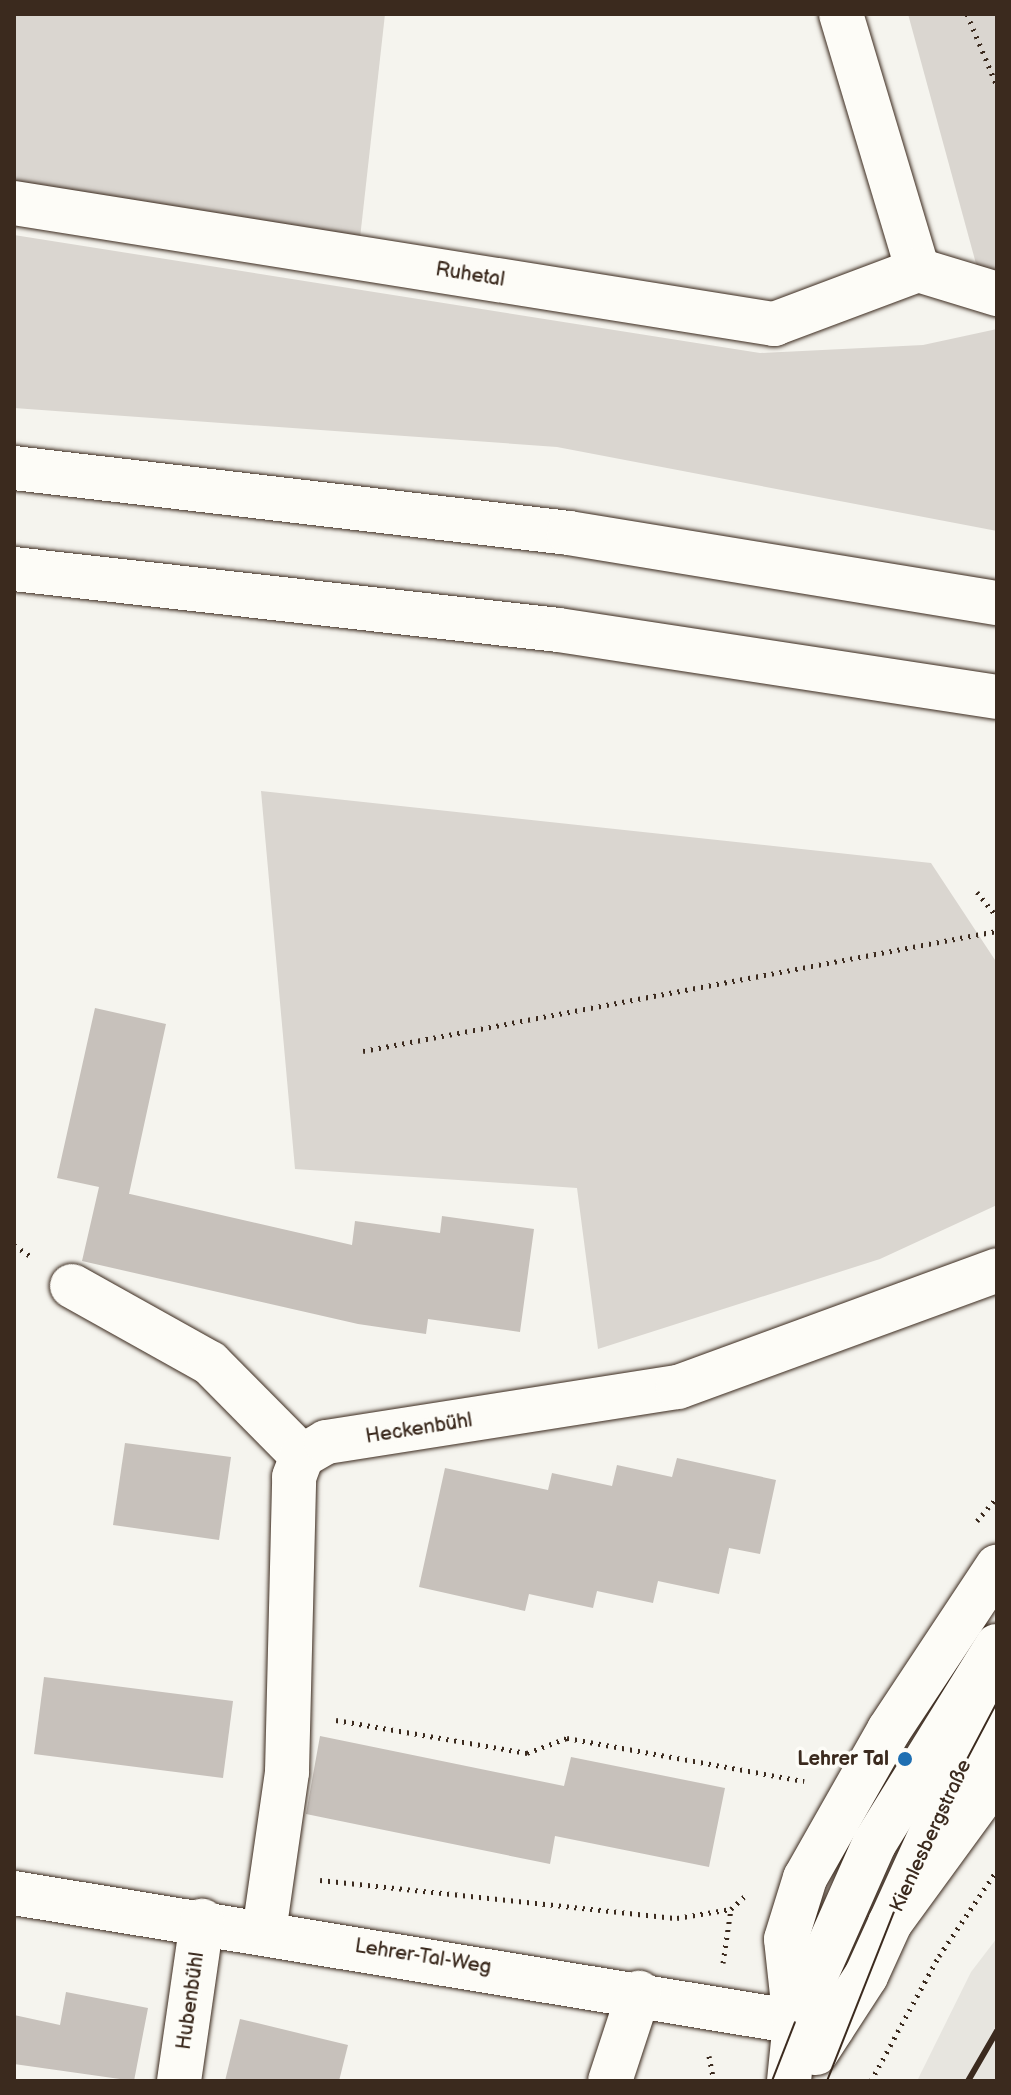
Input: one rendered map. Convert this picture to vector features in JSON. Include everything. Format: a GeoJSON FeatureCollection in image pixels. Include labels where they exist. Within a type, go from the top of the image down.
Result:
{"type":"FeatureCollection","features":[{"type":"Feature","properties":{"kind":"main road"},"geometry":{"type":"LineString","coordinates":[[841,14],[918,270],[997,294]]}},
{"type":"Feature","properties":{"kind":"main road","name":"Ruhetal"},"geometry":{"type":"LineString","coordinates":[[14,203],[774,324],[918,270]]}},
{"type":"Feature","properties":{"kind":"main road"},"geometry":{"type":"LineString","coordinates":[[14,468],[569,533],[997,603]]}},
{"type":"Feature","properties":{"kind":"main road"},"geometry":{"type":"LineString","coordinates":[[14,569],[559,630],[997,697]]}},
{"type":"Feature","properties":{"kind":"main road","name":"Heckenbühl"},"geometry":{"type":"LineString","coordinates":[[302,1456],[326,1442],[678,1387],[997,1270]]}},
{"type":"Feature","properties":{"kind":"main road"},"geometry":{"type":"LineString","coordinates":[[72,1286],[210,1363],[302,1456],[294,1477],[288,1712],[273,1874],[264,1932]]}},
{"type":"Feature","properties":{"kind":"main road"},"geometry":{"type":"LineString","coordinates":[[813,2025],[786,1939],[805,1878],[889,1730],[997,1567]]}},
{"type":"Feature","properties":{"kind":"main road"},"geometry":{"type":"LineString","coordinates":[[789,2081],[813,2025],[874,1844],[997,1646]]}},
{"type":"Feature","properties":{"kind":"main road","name":"Kienlesbergstraße"},"geometry":{"type":"LineString","coordinates":[[890,1923],[997,1708]]}},
{"type":"Feature","properties":{"kind":"main road"},"geometry":{"type":"LineString","coordinates":[[801,2081],[813,2025],[997,1776]]}},
{"type":"Feature","properties":{"kind":"main road","name":"Lehrer-Tal-Weg"},"geometry":{"type":"LineString","coordinates":[[14,1893],[639,1993],[813,2025]]}},
{"type":"Feature","properties":{"kind":"main road","name":"Hubenbühl"},"geometry":{"type":"LineString","coordinates":[[179,2081],[202,1921]]}},
{"type":"Feature","properties":{"kind":"main road"},"geometry":{"type":"LineString","coordinates":[[610,2081],[639,1993]]}},
{"type":"Feature","properties":{"kind":"path"},"geometry":{"type":"LineString","coordinates":[[967,14],[997,86]]}},
{"type":"Feature","properties":{"kind":"path"},"geometry":{"type":"LineString","coordinates":[[977,892],[997,917]]}},
{"type":"Feature","properties":{"kind":"path"},"geometry":{"type":"LineString","coordinates":[[363,1051],[997,931]]}},
{"type":"Feature","properties":{"kind":"path"},"geometry":{"type":"LineString","coordinates":[[288,1712],[527,1753],[567,1738],[813,1783]]}},
{"type":"Feature","properties":{"kind":"path"},"geometry":{"type":"LineString","coordinates":[[871,2081],[939,1956],[997,1870]]}},
{"type":"Feature","properties":{"kind":"path"},"geometry":{"type":"LineString","coordinates":[[273,1874],[677,1918],[731,1909]]}},
{"type":"Feature","properties":{"kind":"shaded area"},"geometry":{"type":"Polygon","coordinates":[[[14,14],[385,14],[360,238],[14,183],[14,14]]]}},
{"type":"Feature","properties":{"kind":"shaded area"},"geometry":{"type":"Polygon","coordinates":[[[908,14],[997,14],[997,286],[981,282],[908,14]]]}},
{"type":"Feature","properties":{"kind":"shaded area"},"geometry":{"type":"Polygon","coordinates":[[[14,235],[760,353],[923,345],[997,329],[997,531],[557,447],[14,408],[14,235]]]}},
{"type":"Feature","properties":{"kind":"shaded area"},"geometry":{"type":"Polygon","coordinates":[[[261,791],[931,863],[997,963],[997,1205],[880,1259],[598,1349],[577,1188],[295,1169],[261,791]]]}},
{"type":"Feature","properties":{"kind":"shaded area"},"geometry":{"type":"Polygon","coordinates":[[[997,1938],[997,2081],[917,2081],[971,1972],[997,1938]]]}},
{"type":"Feature","properties":{"kind":"building"},"geometry":{"type":"Polygon","coordinates":[[[95,1008],[166,1024],[129,1194],[352,1245],[355,1221],[440,1233],[442,1216],[534,1229],[520,1332],[428,1319],[426,1334],[358,1324],[82,1261],[99,1187],[57,1178],[95,1008]]]}},
{"type":"Feature","properties":{"kind":"building"},"geometry":{"type":"Polygon","coordinates":[[[125,1443],[231,1457],[219,1540],[113,1525],[125,1443]]]}},
{"type":"Feature","properties":{"kind":"building"},"geometry":{"type":"Polygon","coordinates":[[[677,1458],[776,1480],[760,1554],[729,1548],[719,1594],[658,1581],[653,1603],[597,1591],[593,1608],[529,1594],[525,1611],[419,1587],[445,1468],[548,1490],[552,1473],[612,1486],[617,1465],[672,1477],[677,1458]]]}},
{"type":"Feature","properties":{"kind":"building"},"geometry":{"type":"Polygon","coordinates":[[[44,1677],[233,1701],[223,1778],[34,1754],[44,1677]]]}},
{"type":"Feature","properties":{"kind":"building"},"geometry":{"type":"Polygon","coordinates":[[[320,1736],[564,1786],[571,1757],[725,1788],[709,1867],[555,1836],[550,1864],[306,1814],[320,1736]]]}},
{"type":"Feature","properties":{"kind":"building"},"geometry":{"type":"Polygon","coordinates":[[[66,1992],[148,2008],[134,2081],[14,2064],[14,2015],[60,2025],[66,1992]]]}},
{"type":"Feature","properties":{"kind":"building"},"geometry":{"type":"Polygon","coordinates":[[[240,2019],[348,2045],[339,2081],[225,2081],[240,2019]]]}},
{"type":"Feature","properties":{"kind":"tram line"},"geometry":{"type":"LineString","coordinates":[[827,2081],[917,1854],[997,1702]]}},
{"type":"Feature","properties":{"kind":"tram line"},"geometry":{"type":"LineString","coordinates":[[772,2081],[795,2022]]}},
{"type":"Feature","properties":{"kind":"railway"},"geometry":{"type":"LineString","coordinates":[[968,2081],[997,2031]]}},
{"type":"Feature","properties":{"kind":"place","name":"Lehrer Tal"},"geometry":{"type":"Point","coordinates":[905,1759]}}]}
